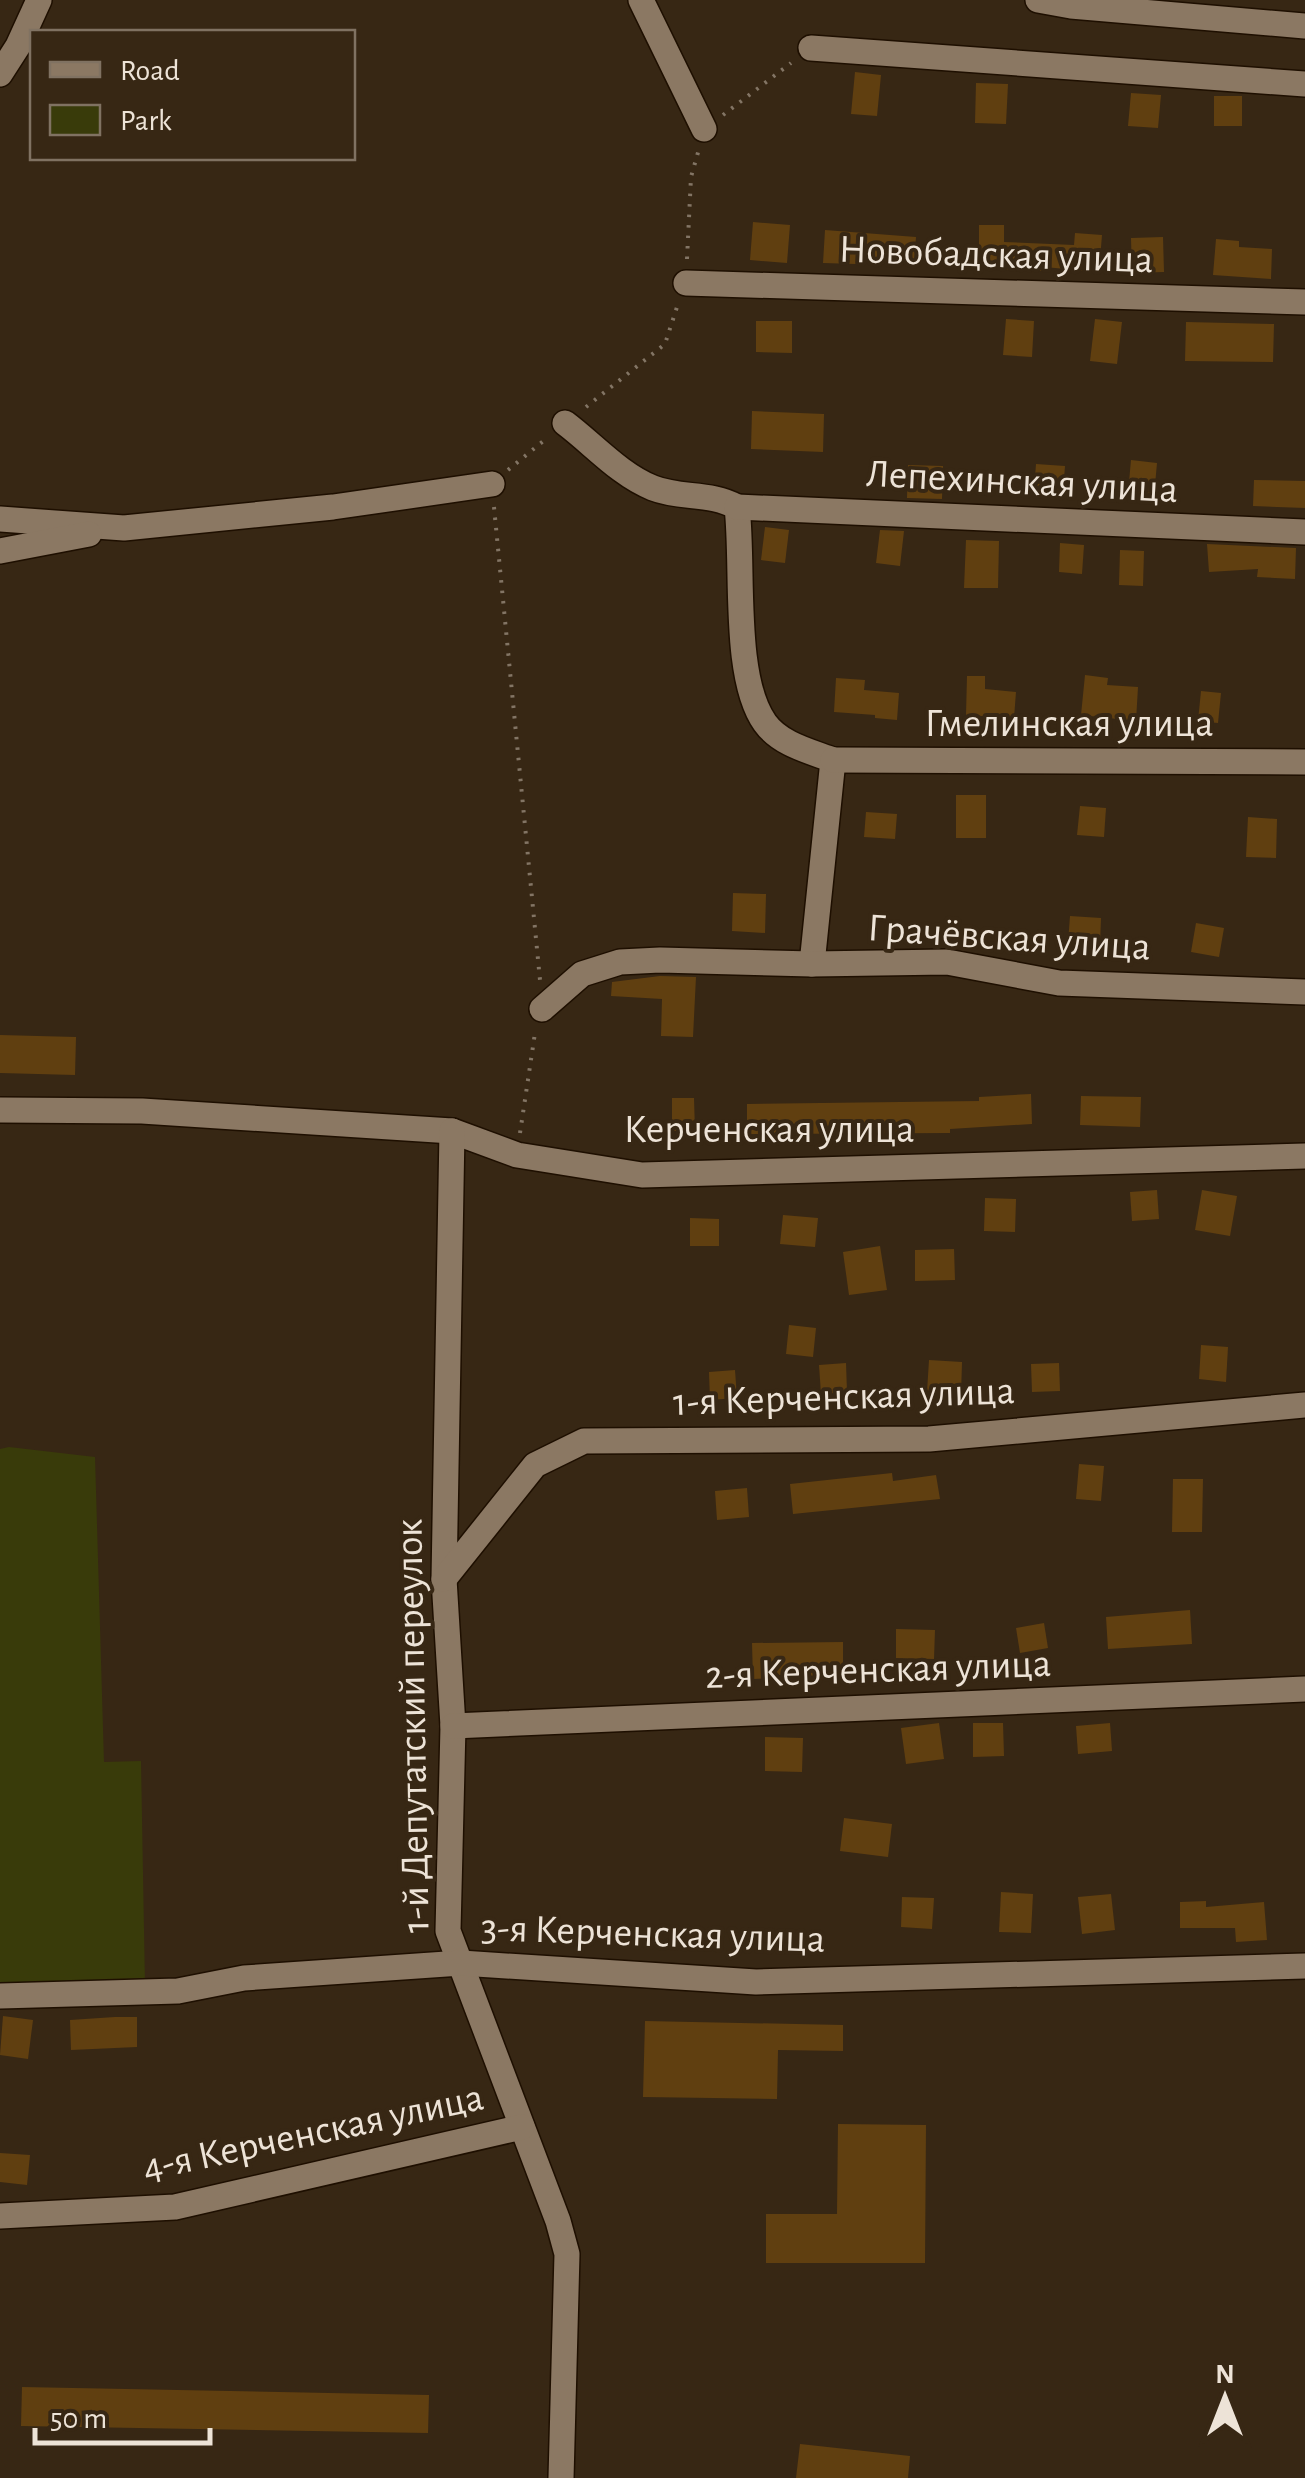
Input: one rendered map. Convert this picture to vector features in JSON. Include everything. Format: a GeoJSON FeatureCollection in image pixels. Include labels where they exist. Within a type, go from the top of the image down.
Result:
{"type":"FeatureCollection","features":[{"type":"Feature","properties":{"kind":"street"},"geometry":{"type":"LineString","coordinates":[[0,74],[39,0]]}},
{"type":"Feature","properties":{"kind":"street"},"geometry":{"type":"LineString","coordinates":[[641,0],[704,129]]}},
{"type":"Feature","properties":{"kind":"street"},"geometry":{"type":"LineString","coordinates":[[1038,0],[1305,26]]}},
{"type":"Feature","properties":{"kind":"street"},"geometry":{"type":"LineString","coordinates":[[810,48],[1305,84]]}},
{"type":"Feature","properties":{"kind":"street","name":"Новобадская улица"},"geometry":{"type":"LineString","coordinates":[[686,283],[1305,302]]}},
{"type":"Feature","properties":{"kind":"street","name":"Лепехинская улица"},"geometry":{"type":"LineString","coordinates":[[565,422],[631,478],[658,490],[720,498],[737,507],[1305,532]]}},
{"type":"Feature","properties":{"kind":"street"},"geometry":{"type":"LineString","coordinates":[[0,550],[124,528],[333,507],[492,484]]}},
{"type":"Feature","properties":{"kind":"street"},"geometry":{"type":"LineString","coordinates":[[737,507],[745,670],[752,698],[765,724],[780,738],[833,760],[812,964]]}},
{"type":"Feature","properties":{"kind":"street"},"geometry":{"type":"LineString","coordinates":[[0,519],[124,528]]}},
{"type":"Feature","properties":{"kind":"street","name":"Гмелинская улица"},"geometry":{"type":"LineString","coordinates":[[833,760],[1305,762]]}},
{"type":"Feature","properties":{"kind":"street","name":"Грачёвская улица"},"geometry":{"type":"LineString","coordinates":[[542,1009],[582,974],[620,962],[660,960],[947,962],[1059,983],[1305,992]]}},
{"type":"Feature","properties":{"kind":"street","name":"Керченская улица"},"geometry":{"type":"LineString","coordinates":[[0,1110],[142,1111],[452,1131],[517,1155],[642,1175],[1305,1156]]}},
{"type":"Feature","properties":{"kind":"street","name":"1-й Депутатский переулок"},"geometry":{"type":"LineString","coordinates":[[452,1131],[444,1579],[453,1726],[448,1931],[567,2254],[561,2478]]}},
{"type":"Feature","properties":{"kind":"street","name":"1-я Керченская улица"},"geometry":{"type":"LineString","coordinates":[[444,1579],[535,1465],[584,1441],[929,1439],[1305,1405]]}},
{"type":"Feature","properties":{"kind":"street","name":"2-я Керченская улица"},"geometry":{"type":"LineString","coordinates":[[453,1726],[1305,1689]]}},
{"type":"Feature","properties":{"kind":"street","name":"3-я Керченская улица"},"geometry":{"type":"LineString","coordinates":[[0,1996],[178,1990],[244,1978],[461,1963],[756,1982],[1305,1966]]}},
{"type":"Feature","properties":{"kind":"street","name":"4-я Керченская улица"},"geometry":{"type":"LineString","coordinates":[[0,2216],[175,2207],[522,2127]]}},
{"type":"Feature","properties":{"kind":"path"},"geometry":{"type":"LineString","coordinates":[[517,1155],[532,1043],[542,1009],[492,484],[665,344],[686,283],[691,177],[704,129],[810,48]]}},
{"type":"Feature","properties":{"kind":"green space"},"geometry":{"type":"Polygon","coordinates":[[[0,1449],[95,1457],[104,1762],[141,1761],[145,1985],[0,1983],[0,1449]]]}},
{"type":"Feature","properties":{"kind":"building"},"geometry":{"type":"Polygon","coordinates":[[[855,72],[881,75],[877,116],[851,114],[855,72]]]}},
{"type":"Feature","properties":{"kind":"building"},"geometry":{"type":"Polygon","coordinates":[[[976,83],[1008,84],[1006,124],[975,123],[976,83]]]}},
{"type":"Feature","properties":{"kind":"building"},"geometry":{"type":"Polygon","coordinates":[[[1131,93],[1161,95],[1158,128],[1128,126],[1131,93]]]}},
{"type":"Feature","properties":{"kind":"building"},"geometry":{"type":"Polygon","coordinates":[[[1214,96],[1242,96],[1242,126],[1214,126],[1214,96]]]}},
{"type":"Feature","properties":{"kind":"building"},"geometry":{"type":"Polygon","coordinates":[[[753,222],[790,225],[787,263],[750,260],[753,222]]]}},
{"type":"Feature","properties":{"kind":"building"},"geometry":{"type":"Polygon","coordinates":[[[979,225],[1004,225],[1004,242],[1074,245],[1075,233],[1102,235],[1099,272],[1044,267],[1044,271],[979,268],[979,225]]]}},
{"type":"Feature","properties":{"kind":"building"},"geometry":{"type":"Polygon","coordinates":[[[825,230],[916,237],[914,264],[856,260],[856,264],[823,263],[825,230]]]}},
{"type":"Feature","properties":{"kind":"building"},"geometry":{"type":"Polygon","coordinates":[[[1163,237],[1164,272],[1132,273],[1131,238],[1163,237]]]}},
{"type":"Feature","properties":{"kind":"building"},"geometry":{"type":"Polygon","coordinates":[[[1216,239],[1239,241],[1239,247],[1272,249],[1271,279],[1213,275],[1216,239]]]}},
{"type":"Feature","properties":{"kind":"building"},"geometry":{"type":"Polygon","coordinates":[[[1006,319],[1034,321],[1032,357],[1003,355],[1006,319]]]}},
{"type":"Feature","properties":{"kind":"building"},"geometry":{"type":"Polygon","coordinates":[[[1095,319],[1122,322],[1117,364],[1090,361],[1095,319]]]}},
{"type":"Feature","properties":{"kind":"building"},"geometry":{"type":"Polygon","coordinates":[[[756,321],[792,321],[792,353],[756,352],[756,321]]]}},
{"type":"Feature","properties":{"kind":"building"},"geometry":{"type":"Polygon","coordinates":[[[1186,322],[1274,324],[1273,362],[1185,361],[1186,322]]]}},
{"type":"Feature","properties":{"kind":"building"},"geometry":{"type":"Polygon","coordinates":[[[752,411],[824,414],[823,452],[751,449],[752,411]]]}},
{"type":"Feature","properties":{"kind":"building"},"geometry":{"type":"Polygon","coordinates":[[[1131,460],[1157,463],[1154,496],[1128,493],[1131,460]]]}},
{"type":"Feature","properties":{"kind":"building"},"geometry":{"type":"Polygon","coordinates":[[[1036,464],[1065,466],[1063,492],[1034,490],[1036,464]]]}},
{"type":"Feature","properties":{"kind":"building"},"geometry":{"type":"Polygon","coordinates":[[[908,465],[943,466],[942,499],[907,498],[908,465]]]}},
{"type":"Feature","properties":{"kind":"building"},"geometry":{"type":"Polygon","coordinates":[[[1254,480],[1305,481],[1305,508],[1253,506],[1254,480]]]}},
{"type":"Feature","properties":{"kind":"building"},"geometry":{"type":"Polygon","coordinates":[[[765,527],[789,530],[785,563],[761,560],[765,527]]]}},
{"type":"Feature","properties":{"kind":"building"},"geometry":{"type":"Polygon","coordinates":[[[880,530],[904,531],[900,566],[876,563],[880,530]]]}},
{"type":"Feature","properties":{"kind":"building"},"geometry":{"type":"Polygon","coordinates":[[[966,540],[999,541],[998,588],[964,588],[966,540]]]}},
{"type":"Feature","properties":{"kind":"building"},"geometry":{"type":"Polygon","coordinates":[[[1060,543],[1084,545],[1082,574],[1059,572],[1060,543]]]}},
{"type":"Feature","properties":{"kind":"building"},"geometry":{"type":"Polygon","coordinates":[[[1207,544],[1296,548],[1295,579],[1257,577],[1258,569],[1209,572],[1207,544]]]}},
{"type":"Feature","properties":{"kind":"building"},"geometry":{"type":"Polygon","coordinates":[[[1120,550],[1144,551],[1143,586],[1119,585],[1120,550]]]}},
{"type":"Feature","properties":{"kind":"building"},"geometry":{"type":"Polygon","coordinates":[[[1085,675],[1108,678],[1107,685],[1138,687],[1136,721],[1081,715],[1085,675]]]}},
{"type":"Feature","properties":{"kind":"building"},"geometry":{"type":"Polygon","coordinates":[[[967,676],[985,676],[985,689],[1016,692],[1014,718],[966,715],[967,676]]]}},
{"type":"Feature","properties":{"kind":"building"},"geometry":{"type":"Polygon","coordinates":[[[836,678],[865,680],[864,690],[899,693],[897,720],[834,712],[836,678]]]}},
{"type":"Feature","properties":{"kind":"building"},"geometry":{"type":"Polygon","coordinates":[[[1201,691],[1221,693],[1218,723],[1198,721],[1201,691]]]}},
{"type":"Feature","properties":{"kind":"building"},"geometry":{"type":"Polygon","coordinates":[[[956,795],[986,795],[986,838],[956,838],[956,795]]]}},
{"type":"Feature","properties":{"kind":"building"},"geometry":{"type":"Polygon","coordinates":[[[1080,806],[1106,808],[1104,837],[1077,835],[1080,806]]]}},
{"type":"Feature","properties":{"kind":"building"},"geometry":{"type":"Polygon","coordinates":[[[866,812],[897,814],[895,839],[864,837],[866,812]]]}},
{"type":"Feature","properties":{"kind":"building"},"geometry":{"type":"Polygon","coordinates":[[[1248,817],[1277,819],[1276,858],[1246,857],[1248,817]]]}},
{"type":"Feature","properties":{"kind":"building"},"geometry":{"type":"Polygon","coordinates":[[[733,893],[766,894],[765,933],[732,931],[733,893]]]}},
{"type":"Feature","properties":{"kind":"building"},"geometry":{"type":"Polygon","coordinates":[[[1070,916],[1101,918],[1100,945],[1068,943],[1070,916]]]}},
{"type":"Feature","properties":{"kind":"building"},"geometry":{"type":"Polygon","coordinates":[[[1196,923],[1224,928],[1219,957],[1191,952],[1196,923]]]}},
{"type":"Feature","properties":{"kind":"building"},"geometry":{"type":"Polygon","coordinates":[[[660,976],[696,977],[693,1037],[661,1036],[662,999],[611,996],[612,982],[660,976]]]}},
{"type":"Feature","properties":{"kind":"building"},"geometry":{"type":"Polygon","coordinates":[[[0,1035],[76,1037],[75,1075],[0,1073],[0,1035]]]}},
{"type":"Feature","properties":{"kind":"building"},"geometry":{"type":"Polygon","coordinates":[[[1031,1094],[1032,1124],[950,1129],[950,1133],[747,1134],[747,1104],[979,1101],[979,1097],[1031,1094]]]}},
{"type":"Feature","properties":{"kind":"building"},"geometry":{"type":"Polygon","coordinates":[[[1081,1096],[1141,1097],[1140,1127],[1080,1125],[1081,1096]]]}},
{"type":"Feature","properties":{"kind":"building"},"geometry":{"type":"Polygon","coordinates":[[[672,1098],[694,1098],[695,1131],[672,1131],[672,1098]]]}},
{"type":"Feature","properties":{"kind":"building"},"geometry":{"type":"Polygon","coordinates":[[[1157,1190],[1159,1219],[1132,1221],[1130,1192],[1157,1190]]]}},
{"type":"Feature","properties":{"kind":"building"},"geometry":{"type":"Polygon","coordinates":[[[1202,1190],[1237,1196],[1230,1236],[1195,1230],[1202,1190]]]}},
{"type":"Feature","properties":{"kind":"building"},"geometry":{"type":"Polygon","coordinates":[[[985,1198],[1016,1199],[1015,1232],[984,1231],[985,1198]]]}},
{"type":"Feature","properties":{"kind":"building"},"geometry":{"type":"Polygon","coordinates":[[[783,1215],[818,1218],[815,1247],[780,1244],[783,1215]]]}},
{"type":"Feature","properties":{"kind":"building"},"geometry":{"type":"Polygon","coordinates":[[[690,1218],[719,1219],[719,1246],[690,1246],[690,1218]]]}},
{"type":"Feature","properties":{"kind":"building"},"geometry":{"type":"Polygon","coordinates":[[[880,1246],[887,1290],[849,1295],[843,1252],[880,1246]]]}},
{"type":"Feature","properties":{"kind":"building"},"geometry":{"type":"Polygon","coordinates":[[[954,1249],[955,1280],[915,1281],[915,1250],[954,1249]]]}},
{"type":"Feature","properties":{"kind":"building"},"geometry":{"type":"Polygon","coordinates":[[[789,1325],[816,1328],[813,1357],[786,1354],[789,1325]]]}},
{"type":"Feature","properties":{"kind":"building"},"geometry":{"type":"Polygon","coordinates":[[[1201,1345],[1228,1347],[1226,1382],[1199,1379],[1201,1345]]]}},
{"type":"Feature","properties":{"kind":"building"},"geometry":{"type":"Polygon","coordinates":[[[929,1360],[962,1362],[961,1394],[927,1392],[929,1360]]]}},
{"type":"Feature","properties":{"kind":"building"},"geometry":{"type":"Polygon","coordinates":[[[846,1363],[847,1392],[821,1394],[819,1365],[846,1363]]]}},
{"type":"Feature","properties":{"kind":"building"},"geometry":{"type":"Polygon","coordinates":[[[1059,1363],[1060,1391],[1032,1392],[1031,1364],[1059,1363]]]}},
{"type":"Feature","properties":{"kind":"building"},"geometry":{"type":"Polygon","coordinates":[[[735,1370],[737,1398],[710,1400],[709,1372],[735,1370]]]}},
{"type":"Feature","properties":{"kind":"building"},"geometry":{"type":"Polygon","coordinates":[[[1079,1464],[1104,1466],[1101,1501],[1076,1499],[1079,1464]]]}},
{"type":"Feature","properties":{"kind":"building"},"geometry":{"type":"Polygon","coordinates":[[[892,1473],[893,1481],[936,1475],[940,1499],[793,1514],[790,1484],[892,1473]]]}},
{"type":"Feature","properties":{"kind":"building"},"geometry":{"type":"Polygon","coordinates":[[[1173,1479],[1203,1479],[1202,1532],[1172,1532],[1173,1479]]]}},
{"type":"Feature","properties":{"kind":"building"},"geometry":{"type":"Polygon","coordinates":[[[747,1488],[749,1517],[717,1520],[715,1491],[747,1488]]]}},
{"type":"Feature","properties":{"kind":"building"},"geometry":{"type":"Polygon","coordinates":[[[1190,1610],[1192,1644],[1108,1649],[1106,1617],[1190,1610]]]}},
{"type":"Feature","properties":{"kind":"building"},"geometry":{"type":"Polygon","coordinates":[[[1044,1623],[1048,1648],[1020,1653],[1016,1628],[1044,1623]]]}},
{"type":"Feature","properties":{"kind":"building"},"geometry":{"type":"Polygon","coordinates":[[[896,1629],[935,1630],[934,1659],[896,1658],[896,1629]]]}},
{"type":"Feature","properties":{"kind":"building"},"geometry":{"type":"Polygon","coordinates":[[[843,1642],[843,1676],[778,1675],[753,1679],[752,1643],[843,1642]]]}},
{"type":"Feature","properties":{"kind":"building"},"geometry":{"type":"Polygon","coordinates":[[[939,1723],[944,1759],[906,1764],[901,1728],[939,1723]]]}},
{"type":"Feature","properties":{"kind":"building"},"geometry":{"type":"Polygon","coordinates":[[[973,1723],[1003,1723],[1004,1756],[973,1757],[973,1723]]]}},
{"type":"Feature","properties":{"kind":"building"},"geometry":{"type":"Polygon","coordinates":[[[1110,1723],[1112,1751],[1078,1754],[1076,1726],[1110,1723]]]}},
{"type":"Feature","properties":{"kind":"building"},"geometry":{"type":"Polygon","coordinates":[[[765,1737],[803,1738],[802,1772],[765,1771],[765,1737]]]}},
{"type":"Feature","properties":{"kind":"building"},"geometry":{"type":"Polygon","coordinates":[[[844,1818],[892,1824],[888,1857],[840,1851],[844,1818]]]}},
{"type":"Feature","properties":{"kind":"building"},"geometry":{"type":"Polygon","coordinates":[[[1001,1892],[1033,1894],[1031,1933],[999,1932],[1001,1892]]]}},
{"type":"Feature","properties":{"kind":"building"},"geometry":{"type":"Polygon","coordinates":[[[1111,1894],[1115,1930],[1082,1934],[1078,1897],[1111,1894]]]}},
{"type":"Feature","properties":{"kind":"building"},"geometry":{"type":"Polygon","coordinates":[[[902,1897],[934,1898],[932,1929],[901,1927],[902,1897]]]}},
{"type":"Feature","properties":{"kind":"building"},"geometry":{"type":"Polygon","coordinates":[[[1206,1901],[1206,1907],[1264,1902],[1267,1940],[1236,1942],[1235,1928],[1180,1928],[1180,1902],[1206,1901]]]}},
{"type":"Feature","properties":{"kind":"building"},"geometry":{"type":"Polygon","coordinates":[[[3,2016],[33,2020],[28,2059],[0,2055],[3,2016]]]}},
{"type":"Feature","properties":{"kind":"building"},"geometry":{"type":"Polygon","coordinates":[[[137,2017],[137,2047],[71,2050],[70,2020],[137,2017]]]}},
{"type":"Feature","properties":{"kind":"building"},"geometry":{"type":"Polygon","coordinates":[[[645,2021],[843,2025],[843,2051],[778,2050],[777,2099],[643,2097],[645,2021]]]}},
{"type":"Feature","properties":{"kind":"building"},"geometry":{"type":"Polygon","coordinates":[[[838,2124],[926,2125],[925,2263],[766,2263],[766,2214],[837,2214],[838,2124]]]}},
{"type":"Feature","properties":{"kind":"building"},"geometry":{"type":"Polygon","coordinates":[[[0,2153],[30,2155],[27,2185],[0,2182],[0,2153]]]}},
{"type":"Feature","properties":{"kind":"building"},"geometry":{"type":"Polygon","coordinates":[[[22,2387],[429,2395],[428,2433],[21,2426],[22,2387]]]}},
{"type":"Feature","properties":{"kind":"building"},"geometry":{"type":"Polygon","coordinates":[[[800,2444],[910,2456],[908,2478],[796,2478],[800,2444]]]}}]}
